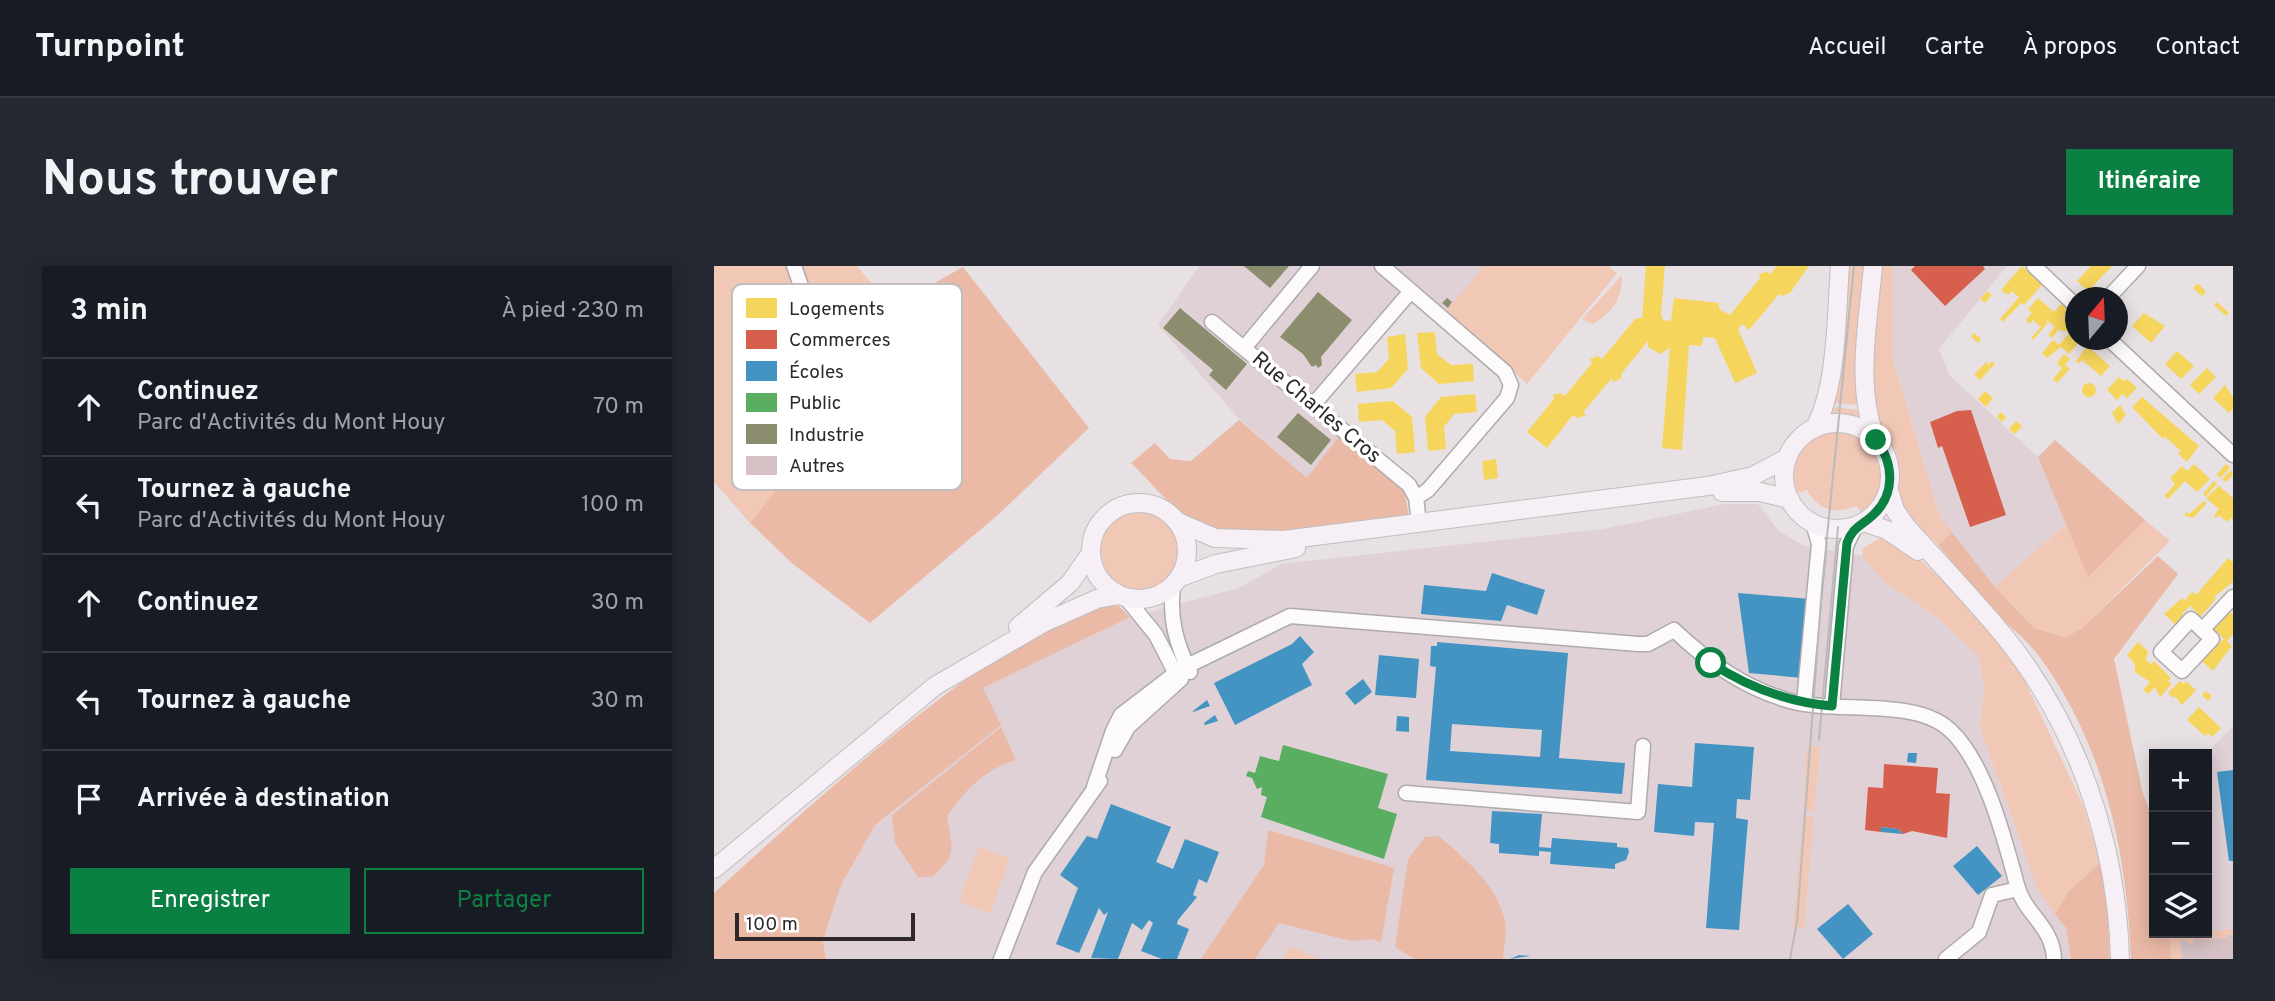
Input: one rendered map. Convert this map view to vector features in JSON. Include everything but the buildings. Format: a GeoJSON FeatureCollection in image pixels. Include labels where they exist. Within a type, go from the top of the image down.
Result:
{"type":"FeatureCollection","features":[{"type":"Feature","properties":{"kind":"main road"},"geometry":{"type":"LineString","coordinates":[[1814,429],[1822,410],[1831,367],[1840,266]]}},
{"type":"Feature","properties":{"kind":"main road"},"geometry":{"type":"LineString","coordinates":[[1872,266],[1865,403],[1876,440],[1889,463],[1889,490],[1901,521],[2021,658],[2070,743],[2086,780],[2106,848],[2117,906],[2120,959]]}},
{"type":"Feature","properties":{"kind":"main road"},"geometry":{"type":"LineString","coordinates":[[1876,440],[1862,429],[1843,423],[1814,429],[1798,441],[1787,458],[1784,479],[1790,499],[1800,513],[1813,523],[1833,528],[1859,524],[1887,530],[1942,567]]}},
{"type":"Feature","properties":{"kind":"main road"},"geometry":{"type":"LineString","coordinates":[[714,869],[876,732],[1059,594],[1077,576],[1091,553],[1100,524],[1123,506],[1153,505],[1178,522],[1215,538],[1258,541],[1708,486],[1753,476],[1787,458]]}},
{"type":"Feature","properties":{"kind":"main road"},"geometry":{"type":"LineString","coordinates":[[1859,524],[1879,509],[1889,490]]}},
{"type":"Feature","properties":{"kind":"main road"},"geometry":{"type":"LineString","coordinates":[[960,670],[1045,622],[1097,599],[1122,596],[1149,599],[1177,582],[1216,564],[1324,544],[1709,493],[1760,492],[1790,499]]}},
{"type":"Feature","properties":{"kind":"main road"},"geometry":{"type":"LineString","coordinates":[[1177,582],[1188,549],[1178,522]]}},
{"type":"Feature","properties":{"kind":"main road"},"geometry":{"type":"LineString","coordinates":[[1091,553],[1100,580],[1122,596]]}},
{"type":"Feature","properties":{"kind":"main road"},"geometry":{"type":"LineString","coordinates":[[714,879],[744,846]]}},
{"type":"Feature","properties":{"kind":"street"},"geometry":{"type":"LineString","coordinates":[[794,266],[800,284]]}},
{"type":"Feature","properties":{"kind":"street"},"geometry":{"type":"LineString","coordinates":[[1244,348],[1312,266]]}},
{"type":"Feature","properties":{"kind":"street"},"geometry":{"type":"LineString","coordinates":[[1382,266],[1505,372],[1511,385],[1509,394],[1498,408],[1428,491],[1416,498],[1419,523]]}},
{"type":"Feature","properties":{"kind":"street"},"geometry":{"type":"LineString","coordinates":[[2034,266],[2065,296]]}},
{"type":"Feature","properties":{"kind":"street"},"geometry":{"type":"LineString","coordinates":[[2118,287],[2138,266]]}},
{"type":"Feature","properties":{"kind":"street"},"geometry":{"type":"LineString","coordinates":[[1313,405],[1411,291]]}},
{"type":"Feature","properties":{"kind":"street","name":"Rue Charles Cros"},"geometry":{"type":"LineString","coordinates":[[1212,322],[1409,485],[1416,498]]}},
{"type":"Feature","properties":{"kind":"street"},"geometry":{"type":"LineString","coordinates":[[2121,350],[2233,455]]}},
{"type":"Feature","properties":{"kind":"street"},"geometry":{"type":"LineString","coordinates":[[1804,704],[1819,541],[1813,523]]}},
{"type":"Feature","properties":{"kind":"street"},"geometry":{"type":"LineString","coordinates":[[1832,706],[1846,546],[1859,524]]}},
{"type":"Feature","properties":{"kind":"street"},"geometry":{"type":"LineString","coordinates":[[1177,582],[1171,606],[1183,673]]}},
{"type":"Feature","properties":{"kind":"street"},"geometry":{"type":"LineString","coordinates":[[1122,596],[1156,635],[1183,673]]}},
{"type":"Feature","properties":{"kind":"street"},"geometry":{"type":"LineString","coordinates":[[2202,630],[2233,597]]}},
{"type":"Feature","properties":{"kind":"street"},"geometry":{"type":"LineString","coordinates":[[1001,959],[1035,872],[1094,787],[1118,720],[1214,654],[1295,616],[1638,644],[1648,644],[1674,630],[1728,675],[1763,691],[1804,704],[1924,715],[1952,731],[1974,766],[1998,819],[2018,889],[2046,928],[2054,959]]}},
{"type":"Feature","properties":{"kind":"street"},"geometry":{"type":"LineString","coordinates":[[1406,793],[1638,812],[1643,746]]}},
{"type":"Feature","properties":{"kind":"street"},"geometry":{"type":"LineString","coordinates":[[1946,959],[1979,932],[1992,895],[2018,889]]}},
{"type":"Feature","properties":{"kind":"shaded area"},"geometry":{"type":"Polygon","coordinates":[[[714,266],[857,266],[872,284],[732,284],[732,490],[776,490],[750,523],[714,482],[714,266]]]}},
{"type":"Feature","properties":{"kind":"shaded area"},"geometry":{"type":"Polygon","coordinates":[[[1199,266],[1479,266],[1481,270],[1446,311],[1412,280],[1307,409],[1339,436],[1307,479],[1239,419],[1158,325],[1199,266]]]}},
{"type":"Feature","properties":{"kind":"shaded area"},"geometry":{"type":"Polygon","coordinates":[[[1479,266],[1608,266],[1617,273],[1527,384],[1446,311],[1481,270],[1479,266]]]}},
{"type":"Feature","properties":{"kind":"shaded area"},"geometry":{"type":"Polygon","coordinates":[[[1844,266],[1870,266],[1860,405],[1828,403],[1844,266]]]}},
{"type":"Feature","properties":{"kind":"shaded area"},"geometry":{"type":"Polygon","coordinates":[[[1877,266],[1892,266],[1892,357],[1940,517],[1952,532],[1938,545],[1898,505],[1898,457],[1892,444],[1875,424],[1870,394],[1877,266]]]}},
{"type":"Feature","properties":{"kind":"shaded area"},"geometry":{"type":"Polygon","coordinates":[[[1892,266],[2007,266],[1939,349],[1950,376],[2038,457],[2067,523],[1995,587],[1940,517],[1892,357],[1892,266]]]}},
{"type":"Feature","properties":{"kind":"shaded area"},"geometry":{"type":"Polygon","coordinates":[[[963,267],[1089,428],[999,514],[870,623],[793,564],[750,523],[776,490],[962,490],[962,284],[932,284],[963,267]]]}},
{"type":"Feature","properties":{"kind":"shaded area"},"geometry":{"type":"Polygon","coordinates":[[[1622,275],[1618,298],[1611,309],[1593,324],[1582,319],[1622,275]]]}},
{"type":"Feature","properties":{"kind":"shaded area"},"geometry":{"type":"Polygon","coordinates":[[[1827,408],[1861,411],[1860,417],[1829,417],[1827,408]]]}},
{"type":"Feature","properties":{"kind":"shaded area"},"geometry":{"type":"Polygon","coordinates":[[[1239,420],[1307,478],[1339,436],[1404,490],[1409,517],[1290,534],[1229,531],[1201,523],[1177,509],[1131,463],[1155,443],[1170,459],[1191,461],[1239,420]]]}},
{"type":"Feature","properties":{"kind":"shaded area"},"geometry":{"type":"Polygon","coordinates":[[[1838,431],[1853,435],[1864,443],[1879,464],[1879,489],[1873,501],[1862,512],[1856,506],[1841,510],[1828,509],[1816,502],[1807,490],[1797,493],[1794,470],[1802,451],[1817,437],[1838,431]]]}},
{"type":"Feature","properties":{"kind":"shaded area"},"geometry":{"type":"Polygon","coordinates":[[[2055,440],[2145,520],[2088,577],[2038,457],[2055,440]]]}},
{"type":"Feature","properties":{"kind":"shaded area"},"geometry":{"type":"Polygon","coordinates":[[[1725,504],[1758,504],[1778,530],[1802,545],[1862,556],[1884,582],[1937,617],[1979,657],[1984,687],[1980,728],[2021,843],[2066,928],[2071,959],[826,959],[823,940],[841,885],[875,825],[983,688],[1130,617],[1239,588],[1281,564],[1603,529],[1725,504]]]}},
{"type":"Feature","properties":{"kind":"shaded area"},"geometry":{"type":"Polygon","coordinates":[[[1140,512],[1155,515],[1167,524],[1176,536],[1179,551],[1176,566],[1167,578],[1155,587],[1140,590],[1125,587],[1113,578],[1104,566],[1101,551],[1104,536],[1113,524],[1125,515],[1140,512]]]}},
{"type":"Feature","properties":{"kind":"shaded area"},"geometry":{"type":"Polygon","coordinates":[[[2145,520],[2170,541],[2080,630],[2066,637],[2034,628],[1995,587],[2067,523],[2088,576],[2145,520]]]}},
{"type":"Feature","properties":{"kind":"shaded area"},"geometry":{"type":"Polygon","coordinates":[[[1952,532],[1995,587],[2034,628],[2066,637],[2081,629],[2158,556],[2178,574],[2114,659],[2143,794],[2149,809],[2149,938],[2169,938],[2171,959],[2131,959],[2124,879],[2108,800],[2096,762],[2061,690],[2028,643],[1989,607],[1938,545],[1952,532]]]}},
{"type":"Feature","properties":{"kind":"shaded area"},"geometry":{"type":"Polygon","coordinates":[[[1882,537],[1916,556],[1965,601],[2016,662],[2083,805],[2100,863],[2069,891],[2055,914],[2038,890],[1980,728],[1984,687],[1979,657],[1937,617],[1884,582],[1862,556],[1863,548],[1882,537]]]}},
{"type":"Feature","properties":{"kind":"shaded area"},"geometry":{"type":"Polygon","coordinates":[[[1097,606],[1119,606],[1130,617],[983,688],[1001,725],[875,825],[841,885],[823,940],[826,959],[714,959],[714,893],[868,756],[950,691],[1034,635],[1097,606]]]}},
{"type":"Feature","properties":{"kind":"shaded area"},"geometry":{"type":"Polygon","coordinates":[[[2233,726],[2233,929],[2212,931],[2212,749],[2233,726]]]}},
{"type":"Feature","properties":{"kind":"shaded area"},"geometry":{"type":"Polygon","coordinates":[[[1001,727],[1016,760],[985,775],[960,799],[947,817],[951,850],[946,863],[932,877],[918,877],[895,843],[892,815],[1001,727]]]}},
{"type":"Feature","properties":{"kind":"shaded area"},"geometry":{"type":"Polygon","coordinates":[[[1807,746],[1820,747],[1814,812],[1803,810],[1807,746]]]}},
{"type":"Feature","properties":{"kind":"shaded area"},"geometry":{"type":"Polygon","coordinates":[[[1803,816],[1814,817],[1804,928],[1793,927],[1803,816]]]}},
{"type":"Feature","properties":{"kind":"shaded area"},"geometry":{"type":"Polygon","coordinates":[[[1268,830],[1394,868],[1381,943],[1373,939],[1351,941],[1279,923],[1255,959],[1201,959],[1264,865],[1268,830]]]}},
{"type":"Feature","properties":{"kind":"shaded area"},"geometry":{"type":"Polygon","coordinates":[[[1439,836],[1479,874],[1495,895],[1505,921],[1503,959],[1414,959],[1395,947],[1408,859],[1425,837],[1439,836]]]}},
{"type":"Feature","properties":{"kind":"shaded area"},"geometry":{"type":"Polygon","coordinates":[[[979,847],[1010,858],[990,914],[959,901],[979,847]]]}},
{"type":"Feature","properties":{"kind":"shaded area"},"geometry":{"type":"Polygon","coordinates":[[[2100,863],[2106,887],[2110,959],[2071,959],[2066,928],[2055,914],[2069,891],[2100,863]]]}},
{"type":"Feature","properties":{"kind":"shaded area"},"geometry":{"type":"Polygon","coordinates":[[[2233,929],[2233,959],[2171,959],[2168,938],[2212,938],[2212,931],[2233,929]]]}},
{"type":"Feature","properties":{"kind":"shaded area"},"geometry":{"type":"Polygon","coordinates":[[[1289,946],[1319,959],[1283,959],[1289,946]]]}},
{"type":"Feature","properties":{"kind":"tram line"},"geometry":{"type":"LineString","coordinates":[[1790,959],[1797,922],[1822,587],[1854,266]]}},
{"type":"Feature","properties":{"kind":"tram line"},"geometry":{"type":"LineString","coordinates":[[1819,740],[1838,527]]}},
{"type":"Feature","properties":{"kind":"route"},"geometry":{"type":"LineString","coordinates":[[1711,663],[1746,684],[1790,701],[1832,706],[1847,543],[1856,525],[1879,509],[1890,484],[1889,463],[1876,440]]}}]}
